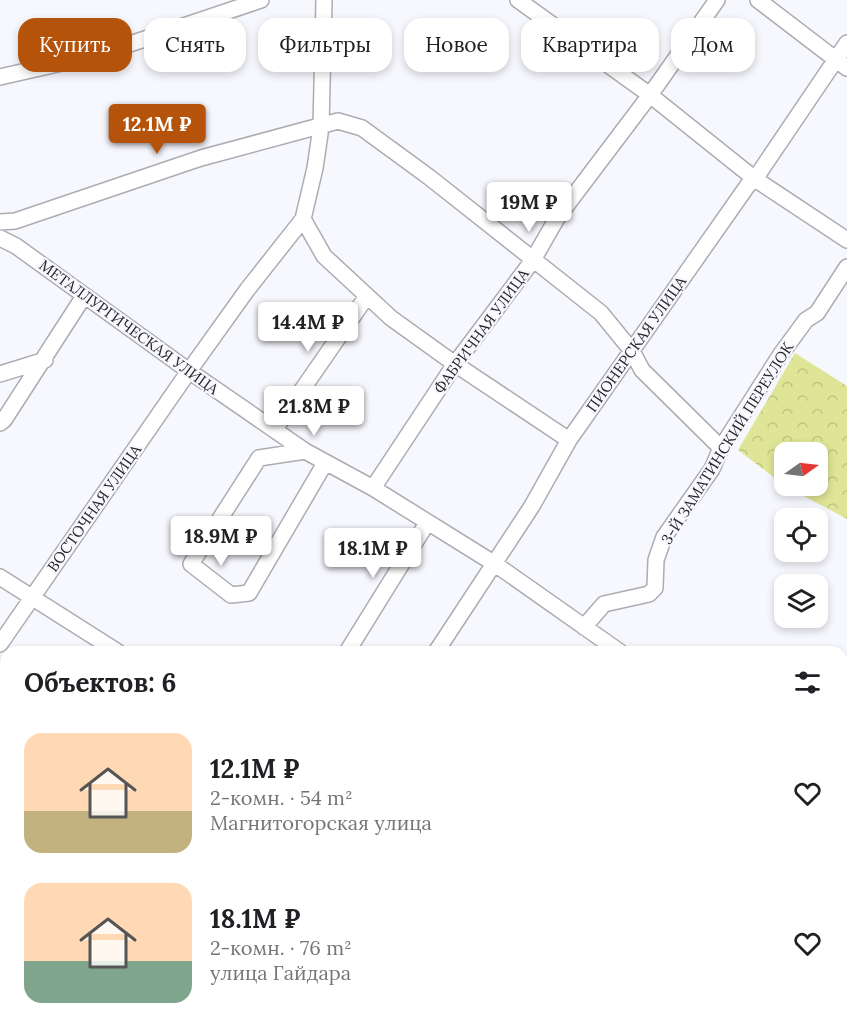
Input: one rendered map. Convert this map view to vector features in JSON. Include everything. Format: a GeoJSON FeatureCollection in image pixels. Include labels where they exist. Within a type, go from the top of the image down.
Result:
{"type":"FeatureCollection","features":[{"type":"Feature","properties":{"kind":"street"},"geometry":{"type":"LineString","coordinates":[[0,77],[97,55],[261,0]]}},
{"type":"Feature","properties":{"kind":"street"},"geometry":{"type":"LineString","coordinates":[[324,0],[321,127],[315,168],[303,219],[324,256],[391,318],[569,440]]}},
{"type":"Feature","properties":{"kind":"street"},"geometry":{"type":"LineString","coordinates":[[518,0],[650,95],[755,179],[847,240]]}},
{"type":"Feature","properties":{"kind":"street","name":"ФАБРИЧНАЯ УЛИЦА"},"geometry":{"type":"LineString","coordinates":[[373,488],[455,364],[533,260],[557,218],[650,95],[717,0]]}},
{"type":"Feature","properties":{"kind":"street"},"geometry":{"type":"LineString","coordinates":[[758,0],[842,64]]}},
{"type":"Feature","properties":{"kind":"street","name":"ПИОНЕРСКАЯ УЛИЦА"},"geometry":{"type":"LineString","coordinates":[[440,646],[532,506],[569,440],[748,185],[755,179],[842,64],[847,43]]}},
{"type":"Feature","properties":{"kind":"street"},"geometry":{"type":"LineString","coordinates":[[0,222],[15,220],[201,158],[338,121],[363,128],[429,177],[601,313],[632,351],[642,370],[722,448]]}},
{"type":"Feature","properties":{"kind":"street","name":"ВОСТОЧНАЯ УЛИЦА"},"geometry":{"type":"LineString","coordinates":[[0,644],[189,371],[247,290],[303,219]]}},
{"type":"Feature","properties":{"kind":"street","name":"МЕТАЛЛУРГИЧЕСКАЯ УЛИЦА"},"geometry":{"type":"LineString","coordinates":[[0,238],[16,246],[189,371],[305,451],[373,488],[495,564],[611,646]]}},
{"type":"Feature","properties":{"kind":"street","name":"3-Й ЗАМАТИНСКИЙ ПЕРЕУЛОК"},"geometry":{"type":"LineString","coordinates":[[584,627],[604,604],[649,594],[655,588],[656,560],[664,537],[712,470],[722,448],[781,354],[806,320],[817,314],[847,267]]}},
{"type":"Feature","properties":{"kind":"street"},"geometry":{"type":"LineString","coordinates":[[0,423],[45,360],[84,296]]}},
{"type":"Feature","properties":{"kind":"street"},"geometry":{"type":"LineString","coordinates":[[275,429],[367,296]]}},
{"type":"Feature","properties":{"kind":"street"},"geometry":{"type":"LineString","coordinates":[[0,374],[45,360]]}},
{"type":"Feature","properties":{"kind":"street"},"geometry":{"type":"LineString","coordinates":[[305,451],[260,458],[191,564],[231,595],[249,593],[325,463]]}},
{"type":"Feature","properties":{"kind":"street"},"geometry":{"type":"LineString","coordinates":[[351,646],[427,523]]}},
{"type":"Feature","properties":{"kind":"street"},"geometry":{"type":"LineString","coordinates":[[0,577],[108,646]]}},
{"type":"Feature","properties":{"kind":"green space"},"geometry":{"type":"Polygon","coordinates":[[[795,353],[847,386],[847,519],[804,496],[828,496],[828,442],[774,442],[774,477],[738,450],[795,353]]]}}]}
